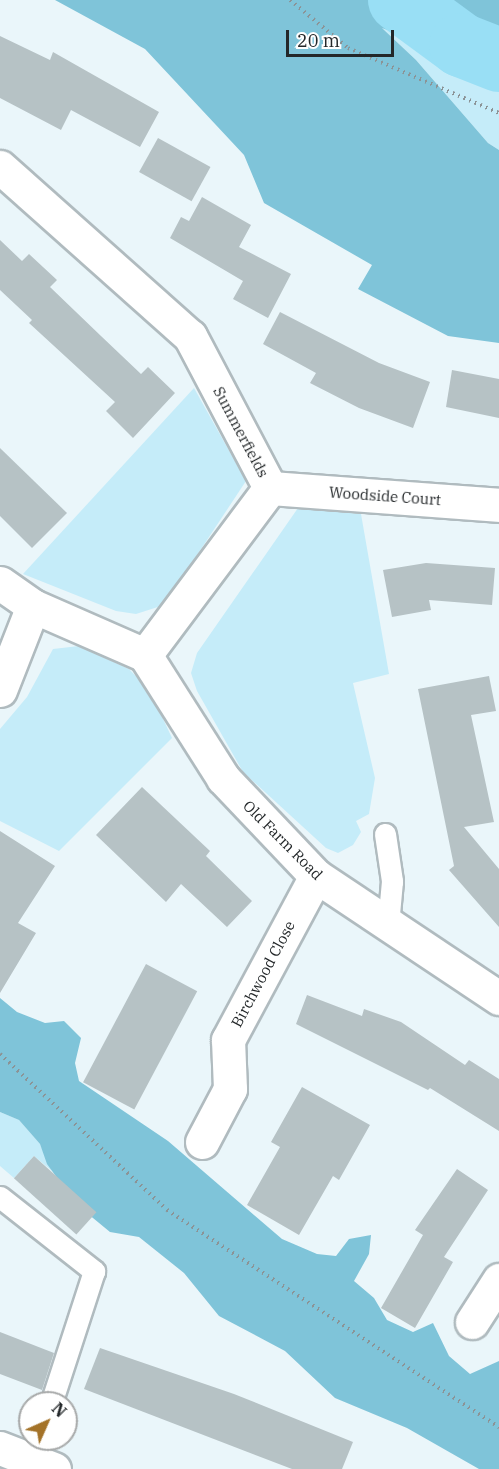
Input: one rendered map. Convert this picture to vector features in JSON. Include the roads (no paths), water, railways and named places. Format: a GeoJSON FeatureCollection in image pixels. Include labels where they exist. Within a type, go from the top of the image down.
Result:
{"type":"FeatureCollection","features":[{"type":"Feature","properties":{"kind":"street","name":"Summerfields"},"geometry":{"type":"LineString","coordinates":[[0,167],[190,336],[270,488],[145,655]]}},
{"type":"Feature","properties":{"kind":"street","name":"Woodside Court"},"geometry":{"type":"LineString","coordinates":[[270,488],[499,505]]}},
{"type":"Feature","properties":{"kind":"street"},"geometry":{"type":"LineString","coordinates":[[0,583],[33,606],[145,655]]}},
{"type":"Feature","properties":{"kind":"street"},"geometry":{"type":"LineString","coordinates":[[0,690],[33,606]]}},
{"type":"Feature","properties":{"kind":"street","name":"Old Farm Road"},"geometry":{"type":"LineString","coordinates":[[145,655],[223,778],[316,876],[499,998]]}},
{"type":"Feature","properties":{"kind":"street","name":"Birchwood Close"},"geometry":{"type":"LineString","coordinates":[[202,1142],[230,1089],[228,1040],[316,876]]}},
{"type":"Feature","properties":{"kind":"street"},"geometry":{"type":"LineString","coordinates":[[472,1322],[499,1280]]}},
{"type":"Feature","properties":{"kind":"street"},"geometry":{"type":"LineString","coordinates":[[0,1448],[39,1459]]}},
{"type":"Feature","properties":{"kind":"lane"},"geometry":{"type":"LineString","coordinates":[[385,834],[392,881],[388,925]]}},
{"type":"Feature","properties":{"kind":"lane"},"geometry":{"type":"LineString","coordinates":[[0,1197],[94,1271],[55,1391]]}},
{"type":"Feature","properties":{"kind":"waterway"},"geometry":{"type":"LineString","coordinates":[[400,0],[461,45],[499,60]]}}]}
